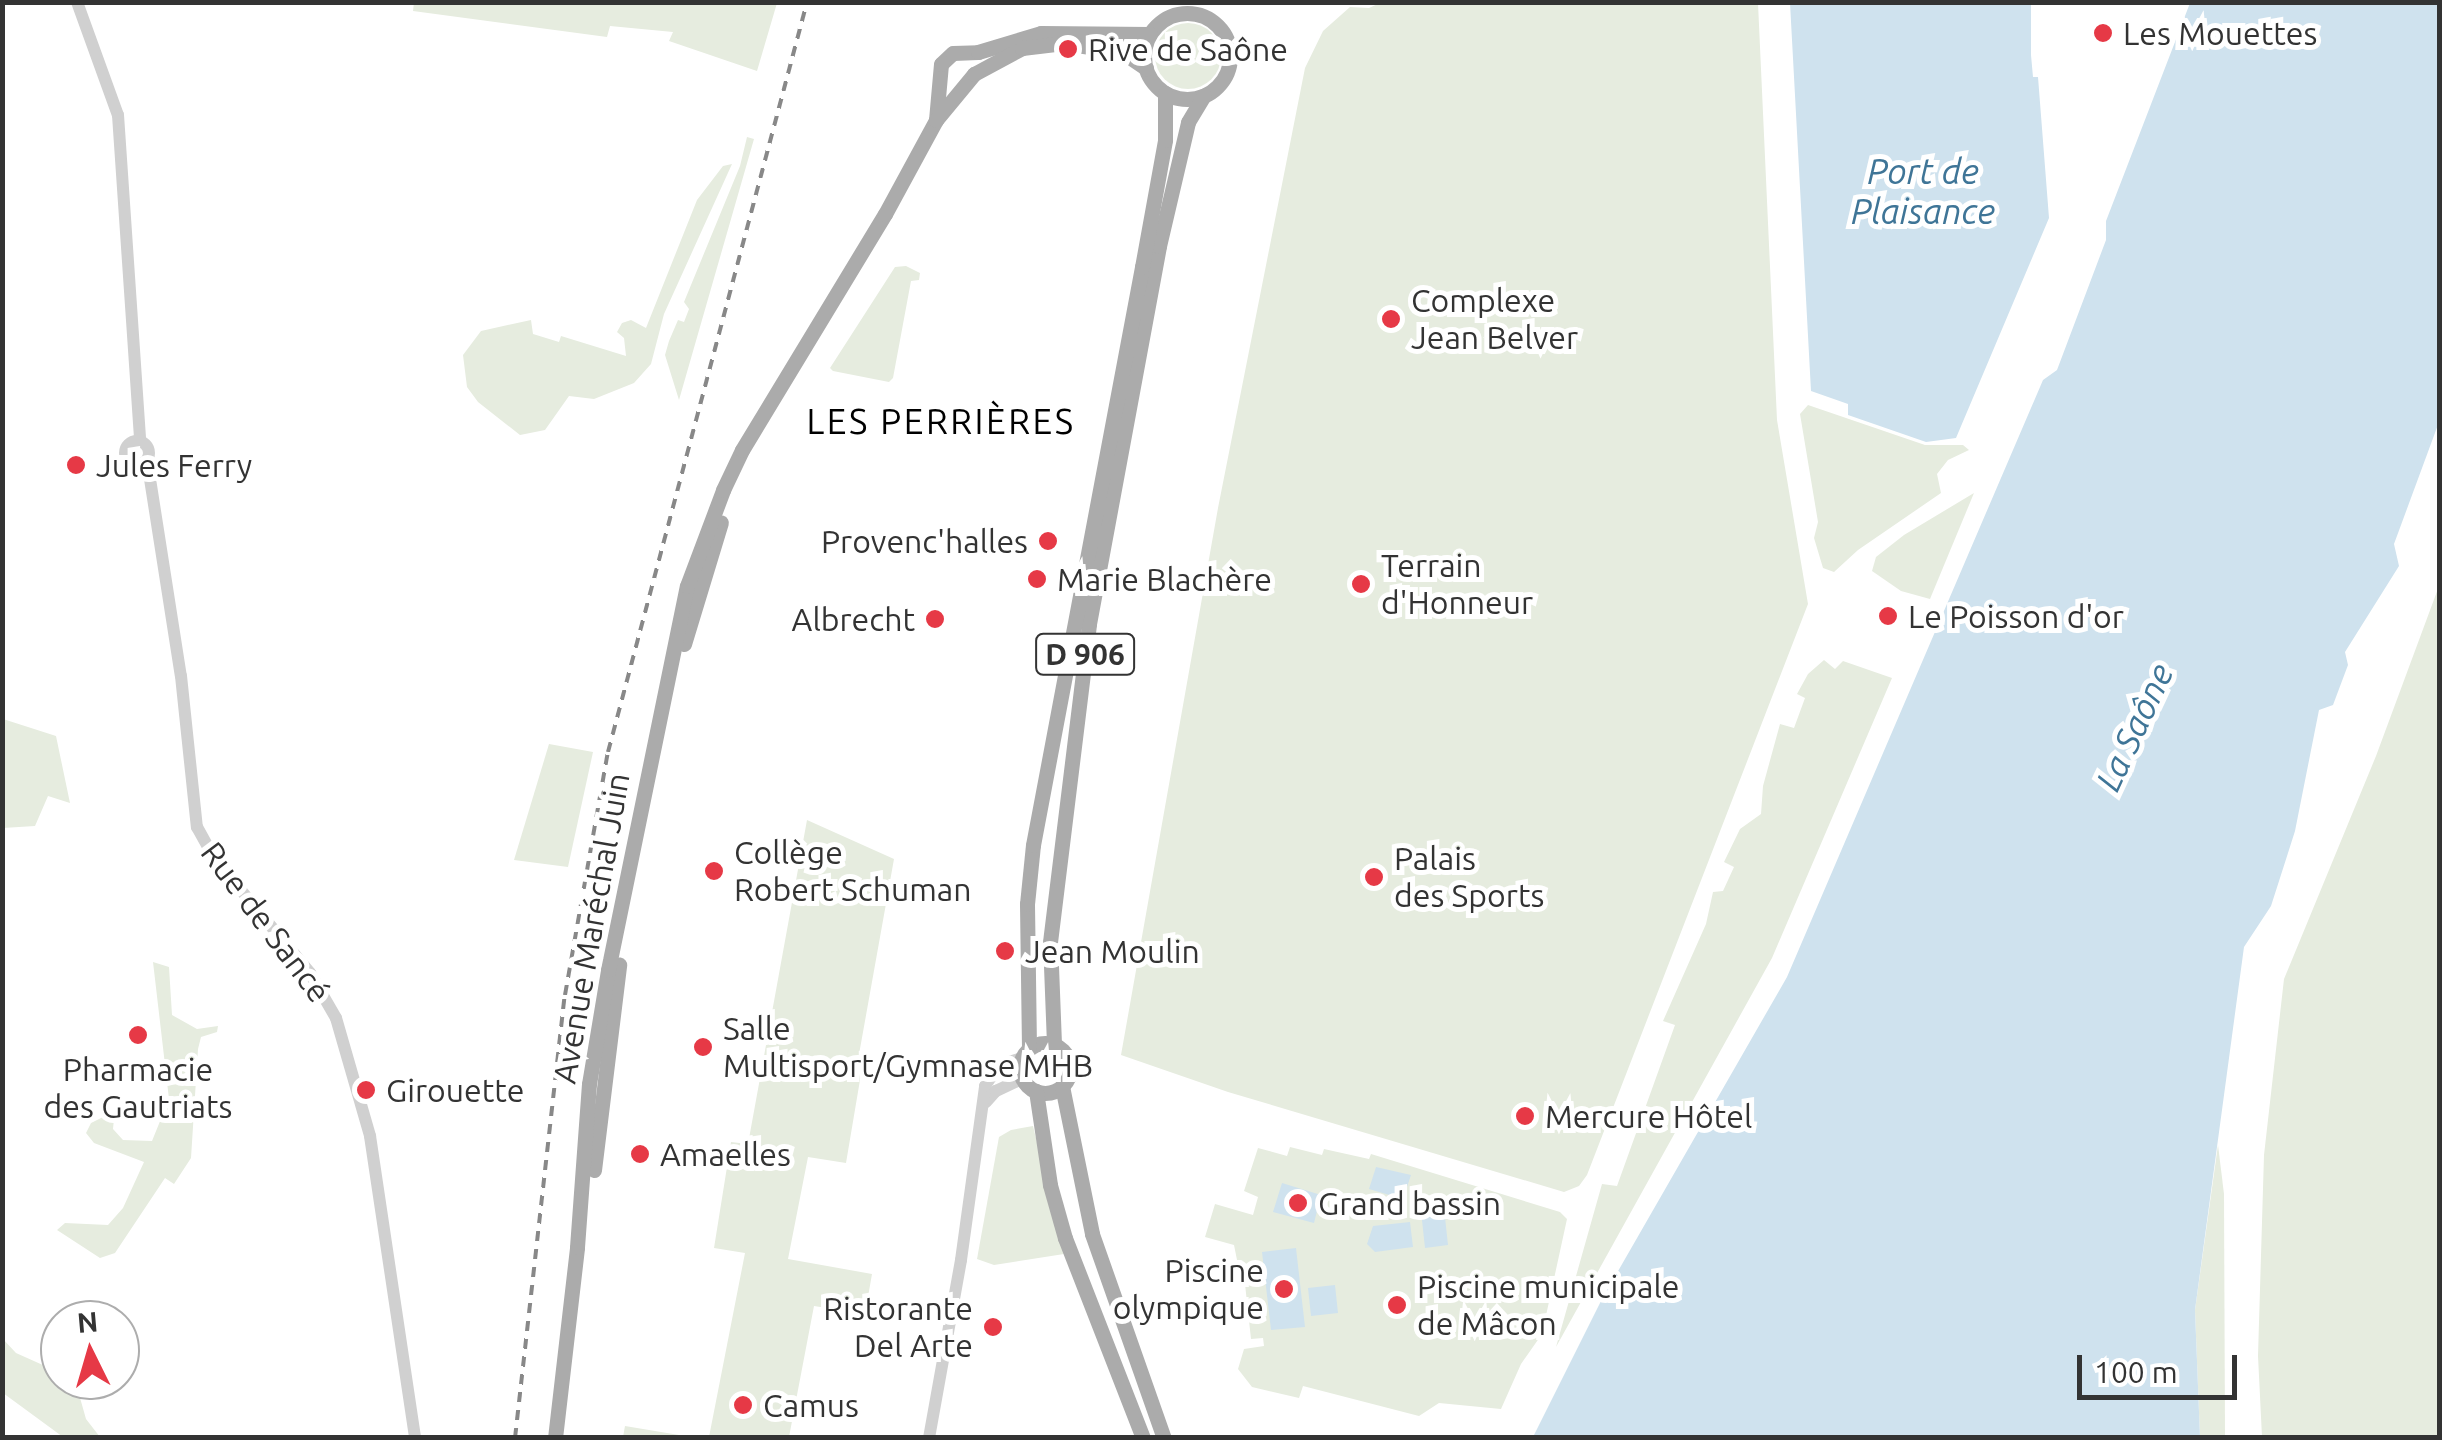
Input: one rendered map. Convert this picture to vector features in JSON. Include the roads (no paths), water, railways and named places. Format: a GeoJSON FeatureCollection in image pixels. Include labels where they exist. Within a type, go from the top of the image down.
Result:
{"type":"FeatureCollection","features":[{"type":"Feature","properties":{"kind":"main road"},"geometry":{"type":"LineString","coordinates":[[1180,8],[1209,11],[1224,33],[1230,60],[1222,81],[1204,95],[1188,99],[1165,92],[1146,68],[1144,51],[1150,34],[1180,8]]}},
{"type":"Feature","properties":{"kind":"main road"},"geometry":{"type":"LineString","coordinates":[[963,54],[974,64],[969,80],[953,86],[941,75],[941,64],[948,55],[1041,33],[1150,34]]}},
{"type":"Feature","properties":{"kind":"main road","name":"Avenue Maréchal Juin"},"geometry":{"type":"LineString","coordinates":[[555,1438],[577,1247],[589,1084],[638,805],[687,586],[723,490],[936,120],[969,80],[1022,48],[1064,43],[1122,52],[1146,68]]}},
{"type":"Feature","properties":{"kind":"main road","name":"Avenue Maréchal Juin"},"geometry":{"type":"LineString","coordinates":[[936,120],[941,75]]}},
{"type":"Feature","properties":{"kind":"main road","name":"D 906"},"geometry":{"type":"LineString","coordinates":[[1025,1053],[1033,845],[1149,231],[1164,140],[1165,92]]}},
{"type":"Feature","properties":{"kind":"main road","name":"D 906"},"geometry":{"type":"LineString","coordinates":[[1054,1044],[1050,942],[1089,624],[1160,246],[1188,122],[1204,95]]}},
{"type":"Feature","properties":{"kind":"main road","name":"Avenue Maréchal Juin"},"geometry":{"type":"LineString","coordinates":[[564,1438],[620,956],[643,830],[668,700],[698,590],[748,443]]}},
{"type":"Feature","properties":{"kind":"main road"},"geometry":{"type":"LineString","coordinates":[[1062,1086],[1050,1092],[1036,1091],[1022,1079],[1025,1053],[1054,1044],[1064,1052],[1070,1066],[1062,1086],[1092,1234],[1164,1438]]}},
{"type":"Feature","properties":{"kind":"main road"},"geometry":{"type":"LineString","coordinates":[[1036,1091],[1050,1185],[1065,1238],[1142,1438]]}},
{"type":"Feature","properties":{"kind":"street","name":"Rue de Sancé"},"geometry":{"type":"LineString","coordinates":[[77,2],[118,115],[140,441],[128,444],[125,454],[130,462],[142,463],[150,479],[182,676],[197,827],[214,858],[310,973],[336,1018],[370,1136],[415,1438]]}},
{"type":"Feature","properties":{"kind":"street"},"geometry":{"type":"LineString","coordinates":[[929,1438],[986,1102],[985,1086],[999,1065],[1025,1053]]}},
{"type":"Feature","properties":{"kind":"street"},"geometry":{"type":"LineString","coordinates":[[986,1102],[996,1091],[1022,1079]]}},
{"type":"Feature","properties":{"kind":"water","name":"Port de Plaisance"},"geometry":{"type":"Polygon","coordinates":[[[1790,3],[2031,3],[2031,55],[2033,77],[2038,77],[2049,218],[1956,438],[1926,442],[1848,415],[1848,404],[1811,391],[1790,3]]]}},
{"type":"Feature","properties":{"kind":"water","name":"La Saône"},"geometry":{"type":"Polygon","coordinates":[[[2190,3],[2440,3],[2439,422],[2394,544],[2399,566],[2345,652],[2348,665],[2333,705],[2319,710],[2295,831],[2271,906],[2244,947],[2195,1310],[2200,1437],[1533,1437],[1602,1299],[1787,977],[2043,380],[2057,370],[2106,240],[2106,221],[2190,3]]]}},
{"type":"Feature","properties":{"kind":"water"},"geometry":{"type":"Polygon","coordinates":[[[1376,1167],[1411,1175],[1403,1199],[1369,1189],[1376,1167]]]}},
{"type":"Feature","properties":{"kind":"water","name":"Grand bassin"},"geometry":{"type":"Polygon","coordinates":[[[1282,1183],[1321,1195],[1314,1223],[1273,1212],[1282,1183]]]}},
{"type":"Feature","properties":{"kind":"water"},"geometry":{"type":"Polygon","coordinates":[[[1444,1208],[1448,1245],[1425,1248],[1421,1211],[1444,1208]]]}},
{"type":"Feature","properties":{"kind":"water"},"geometry":{"type":"Polygon","coordinates":[[[1410,1222],[1413,1247],[1375,1252],[1367,1244],[1373,1226],[1410,1222]]]}},
{"type":"Feature","properties":{"kind":"water","name":"Piscine olympique"},"geometry":{"type":"Polygon","coordinates":[[[1296,1248],[1305,1327],[1271,1330],[1262,1252],[1296,1248]]]}},
{"type":"Feature","properties":{"kind":"water"},"geometry":{"type":"Polygon","coordinates":[[[1335,1285],[1338,1313],[1311,1316],[1308,1288],[1335,1285]]]}},
{"type":"Feature","properties":{"kind":"railway"},"geometry":{"type":"LineString","coordinates":[[515,1438],[565,995],[608,752],[807,2]]}},
{"type":"Feature","properties":{"kind":"place","name":"Les Mouettes"},"geometry":{"type":"Point","coordinates":[2103,33]}},
{"type":"Feature","properties":{"kind":"place","name":"Rive de Saône"},"geometry":{"type":"Point","coordinates":[1068,49]}},
{"type":"Feature","properties":{"kind":"place","name":"Complexe Jean Belver"},"geometry":{"type":"Point","coordinates":[1391,319]}},
{"type":"Feature","properties":{"kind":"place","name":"Jules Ferry"},"geometry":{"type":"Point","coordinates":[76,465]}},
{"type":"Feature","properties":{"kind":"place","name":"Provenc'halles"},"geometry":{"type":"Point","coordinates":[1048,541]}},
{"type":"Feature","properties":{"kind":"place","name":"Marie Blachère"},"geometry":{"type":"Point","coordinates":[1037,579]}},
{"type":"Feature","properties":{"kind":"place","name":"Terrain d'Honneur"},"geometry":{"type":"Point","coordinates":[1361,584]}},
{"type":"Feature","properties":{"kind":"place","name":"Le Poisson d'or"},"geometry":{"type":"Point","coordinates":[1888,616]}},
{"type":"Feature","properties":{"kind":"place","name":"Albrecht"},"geometry":{"type":"Point","coordinates":[935,619]}},
{"type":"Feature","properties":{"kind":"place","name":"Collège Robert Schuman"},"geometry":{"type":"Point","coordinates":[714,871]}},
{"type":"Feature","properties":{"kind":"place","name":"Palais des Sports"},"geometry":{"type":"Point","coordinates":[1374,877]}},
{"type":"Feature","properties":{"kind":"place","name":"Jean Moulin"},"geometry":{"type":"Point","coordinates":[1005,951]}},
{"type":"Feature","properties":{"kind":"place","name":"Pharmacie des Gautriats"},"geometry":{"type":"Point","coordinates":[138,1035]}},
{"type":"Feature","properties":{"kind":"place","name":"Salle Multisport/Gymnase MHB"},"geometry":{"type":"Point","coordinates":[703,1047]}},
{"type":"Feature","properties":{"kind":"place","name":"Girouette"},"geometry":{"type":"Point","coordinates":[366,1090]}},
{"type":"Feature","properties":{"kind":"place","name":"Mercure Hôtel"},"geometry":{"type":"Point","coordinates":[1525,1116]}},
{"type":"Feature","properties":{"kind":"place","name":"Amaelles"},"geometry":{"type":"Point","coordinates":[640,1154]}},
{"type":"Feature","properties":{"kind":"place","name":"Grand bassin"},"geometry":{"type":"Point","coordinates":[1298,1203]}},
{"type":"Feature","properties":{"kind":"place","name":"Piscine olympique"},"geometry":{"type":"Point","coordinates":[1284,1289]}},
{"type":"Feature","properties":{"kind":"place","name":"Piscine municipale de Mâcon"},"geometry":{"type":"Point","coordinates":[1397,1305]}},
{"type":"Feature","properties":{"kind":"place","name":"Ristorante Del Arte"},"geometry":{"type":"Point","coordinates":[993,1327]}},
{"type":"Feature","properties":{"kind":"place","name":"Camus"},"geometry":{"type":"Point","coordinates":[743,1405]}},
{"type":"Feature","properties":{"kind":"district","name":"LES PERRIÈRES"},"geometry":{"type":"Point","coordinates":[941,421]}}]}
